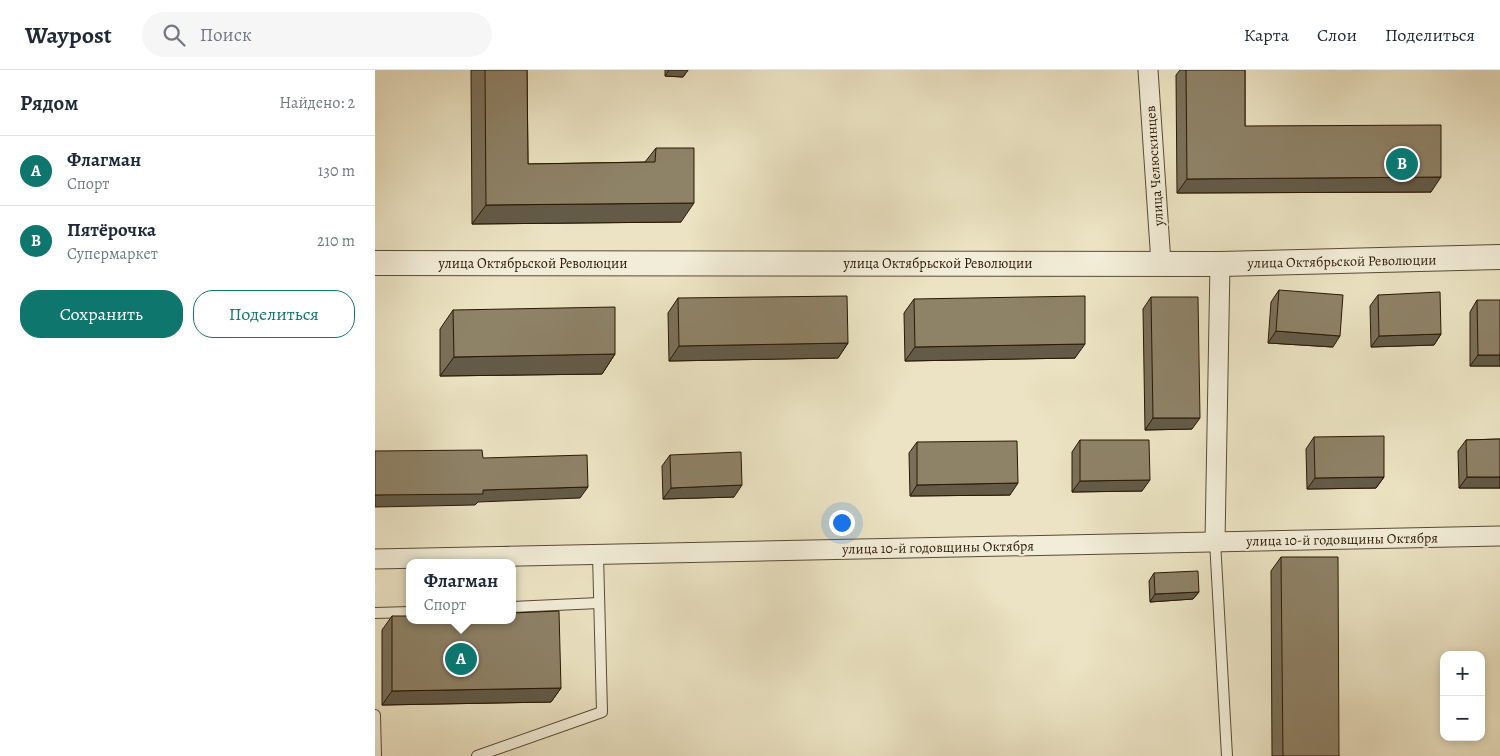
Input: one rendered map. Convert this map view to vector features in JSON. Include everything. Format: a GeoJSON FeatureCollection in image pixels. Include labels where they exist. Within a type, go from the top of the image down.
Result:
{"type":"FeatureCollection","features":[{"type":"Feature","properties":{"kind":"street","name":"улица Челюскинцев"},"geometry":{"type":"LineString","coordinates":[[1148,70],[1161,263]]}},
{"type":"Feature","properties":{"kind":"street","name":"улица Октябрьской Революции"},"geometry":{"type":"LineString","coordinates":[[375,263],[1220,264],[1500,257]]}},
{"type":"Feature","properties":{"kind":"street"},"geometry":{"type":"LineString","coordinates":[[1215,541],[1220,264]]}},
{"type":"Feature","properties":{"kind":"street","name":"улица 10-й годовщины Октября"},"geometry":{"type":"LineString","coordinates":[[375,558],[1500,536]]}},
{"type":"Feature","properties":{"kind":"lane"},"geometry":{"type":"LineString","coordinates":[[1215,541],[1227,756]]}},
{"type":"Feature","properties":{"kind":"lane"},"geometry":{"type":"LineString","coordinates":[[477,756],[602,712],[598,554]]}},
{"type":"Feature","properties":{"kind":"lane"},"geometry":{"type":"LineString","coordinates":[[516,607],[599,603]]}},
{"type":"Feature","properties":{"kind":"lane"},"geometry":{"type":"LineString","coordinates":[[375,613],[406,612]]}},
{"type":"Feature","properties":{"kind":"lane"},"geometry":{"type":"LineString","coordinates":[[375,715],[376,756]]}},
{"type":"Feature","properties":{"kind":"building"},"geometry":{"type":"Polygon","coordinates":[[[485,70],[527,70],[528,164],[655,162],[656,148],[694,148],[694,203],[486,205],[485,70]]]}},
{"type":"Feature","properties":{"kind":"building"},"geometry":{"type":"Polygon","coordinates":[[[1186,70],[1245,70],[1245,126],[1441,125],[1441,177],[1187,179],[1186,70]]]}},
{"type":"Feature","properties":{"kind":"building"},"geometry":{"type":"Polygon","coordinates":[[[1279,290],[1343,295],[1340,336],[1276,331],[1279,290]]]}},
{"type":"Feature","properties":{"kind":"building"},"geometry":{"type":"Polygon","coordinates":[[[1440,292],[1441,334],[1379,336],[1378,295],[1440,292]]]}},
{"type":"Feature","properties":{"kind":"building"},"geometry":{"type":"Polygon","coordinates":[[[847,296],[848,343],[679,346],[678,298],[847,296]]]}},
{"type":"Feature","properties":{"kind":"building"},"geometry":{"type":"Polygon","coordinates":[[[1085,296],[1085,344],[915,347],[914,299],[1085,296]]]}},
{"type":"Feature","properties":{"kind":"building"},"geometry":{"type":"Polygon","coordinates":[[[1151,297],[1198,297],[1200,418],[1153,418],[1151,297]]]}},
{"type":"Feature","properties":{"kind":"building"},"geometry":{"type":"Polygon","coordinates":[[[1477,300],[1500,300],[1500,355],[1478,355],[1477,300]]]}},
{"type":"Feature","properties":{"kind":"building"},"geometry":{"type":"Polygon","coordinates":[[[615,307],[615,354],[454,357],[453,310],[615,307]]]}},
{"type":"Feature","properties":{"kind":"building"},"geometry":{"type":"Polygon","coordinates":[[[1384,436],[1384,477],[1315,478],[1314,437],[1384,436]]]}},
{"type":"Feature","properties":{"kind":"building"},"geometry":{"type":"Polygon","coordinates":[[[1500,439],[1500,477],[1467,477],[1466,440],[1500,439]]]}},
{"type":"Feature","properties":{"kind":"building"},"geometry":{"type":"Polygon","coordinates":[[[1080,440],[1149,440],[1150,480],[1080,481],[1080,440]]]}},
{"type":"Feature","properties":{"kind":"building"},"geometry":{"type":"Polygon","coordinates":[[[1017,441],[1018,483],[917,485],[917,442],[1017,441]]]}},
{"type":"Feature","properties":{"kind":"building"},"geometry":{"type":"Polygon","coordinates":[[[482,450],[483,458],[587,455],[588,487],[483,490],[483,494],[375,495],[375,451],[482,450]]]}},
{"type":"Feature","properties":{"kind":"building"},"geometry":{"type":"Polygon","coordinates":[[[741,452],[742,485],[671,488],[670,455],[741,452]]]}},
{"type":"Feature","properties":{"kind":"building"},"geometry":{"type":"Polygon","coordinates":[[[1281,557],[1338,557],[1339,756],[1283,756],[1281,557]]]}},
{"type":"Feature","properties":{"kind":"building"},"geometry":{"type":"Polygon","coordinates":[[[1198,571],[1199,592],[1155,594],[1154,573],[1198,571]]]}},
{"type":"Feature","properties":{"kind":"building"},"geometry":{"type":"Polygon","coordinates":[[[559,611],[561,688],[392,691],[392,616],[406,616],[406,624],[516,624],[516,613],[559,611]]]}},
{"type":"Feature","properties":{"kind":"place","name":"Пятёрочка"},"geometry":{"type":"Point","coordinates":[1402,164]}},
{"type":"Feature","properties":{"kind":"place","name":"Флагман"},"geometry":{"type":"Point","coordinates":[461,659]}}]}
